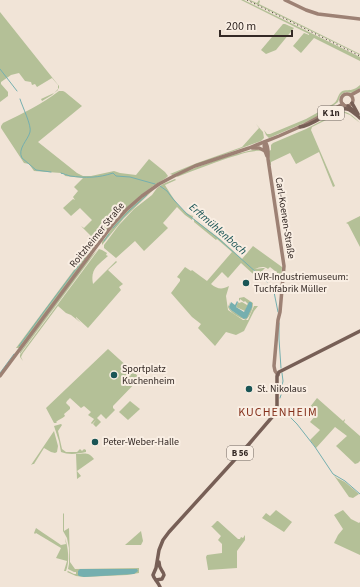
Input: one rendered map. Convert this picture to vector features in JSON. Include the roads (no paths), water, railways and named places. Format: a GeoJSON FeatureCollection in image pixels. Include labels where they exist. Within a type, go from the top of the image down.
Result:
{"type":"FeatureCollection","features":[{"type":"Feature","properties":{"kind":"main road","name":"K 1n"},"geometry":{"type":"LineString","coordinates":[[352,103],[359,116]]}},
{"type":"Feature","properties":{"kind":"main road","name":"K 1n"},"geometry":{"type":"LineString","coordinates":[[348,106],[359,116]]}},
{"type":"Feature","properties":{"kind":"main road","name":"K 1n"},"geometry":{"type":"LineString","coordinates":[[300,127],[309,125],[341,108],[349,110],[359,116]]}},
{"type":"Feature","properties":{"kind":"main road"},"geometry":{"type":"LineString","coordinates":[[278,375],[282,370],[360,331]]}},
{"type":"Feature","properties":{"kind":"main road","name":"B 56"},"geometry":{"type":"LineString","coordinates":[[155,571],[163,542],[171,529],[273,416],[277,404],[276,381],[278,375]]}},
{"type":"Feature","properties":{"kind":"main road","name":"B 56"},"geometry":{"type":"LineString","coordinates":[[158,557],[160,570]]}},
{"type":"Feature","properties":{"kind":"main road"},"geometry":{"type":"LineString","coordinates":[[157,570],[160,570],[164,574],[161,587],[153,575],[157,570]]}},
{"type":"Feature","properties":{"kind":"main road"},"geometry":{"type":"LineString","coordinates":[[156,580],[162,579]]}},
{"type":"Feature","properties":{"kind":"street"},"geometry":{"type":"LineString","coordinates":[[285,0],[318,14],[360,19]]}},
{"type":"Feature","properties":{"kind":"street"},"geometry":{"type":"LineString","coordinates":[[352,96],[360,90]]}},
{"type":"Feature","properties":{"kind":"street"},"geometry":{"type":"LineString","coordinates":[[348,94],[352,96],[352,103],[348,106],[342,103],[341,98],[344,95],[348,94]]}},
{"type":"Feature","properties":{"kind":"street","name":"Roitzheimer Straße"},"geometry":{"type":"LineString","coordinates":[[0,376],[113,224],[132,204],[154,187],[190,168],[265,142],[300,127],[342,103]]}},
{"type":"Feature","properties":{"kind":"street","name":"Carl-Koenen-Straße"},"geometry":{"type":"LineString","coordinates":[[265,142],[265,152],[268,159]]}},
{"type":"Feature","properties":{"kind":"street","name":"Carl-Koenen-Straße"},"geometry":{"type":"LineString","coordinates":[[265,142],[268,147],[268,159],[284,264],[274,366],[278,375]]}},
{"type":"Feature","properties":{"kind":"street"},"geometry":{"type":"LineString","coordinates":[[249,148],[259,148],[265,152]]}},
{"type":"Feature","properties":{"kind":"water"},"geometry":{"type":"Polygon","coordinates":[[[237,301],[236,307],[244,312],[249,302],[252,303],[252,307],[247,318],[244,319],[229,307],[231,302],[235,305],[237,301]]]}},
{"type":"Feature","properties":{"kind":"water"},"geometry":{"type":"Polygon","coordinates":[[[80,569],[137,569],[138,571],[134,574],[84,577],[78,575],[78,571],[80,569]]]}},
{"type":"Feature","properties":{"kind":"waterway","name":"Erftmühlenbach"},"geometry":{"type":"LineString","coordinates":[[0,69],[17,91]]}},
{"type":"Feature","properties":{"kind":"waterway","name":"Erftmühlenbach"},"geometry":{"type":"LineString","coordinates":[[20,99],[30,129],[29,135],[21,151],[22,158],[36,170],[51,172]]}},
{"type":"Feature","properties":{"kind":"waterway","name":"Erftmühlenbach"},"geometry":{"type":"LineString","coordinates":[[61,173],[70,176],[87,177],[97,177],[113,173],[116,176],[130,177],[155,184]]}},
{"type":"Feature","properties":{"kind":"waterway","name":"Erftmühlenbach"},"geometry":{"type":"LineString","coordinates":[[160,186],[167,191],[187,214],[219,239],[267,282]]}},
{"type":"Feature","properties":{"kind":"waterway"},"geometry":{"type":"LineString","coordinates":[[113,228],[147,195]]}},
{"type":"Feature","properties":{"kind":"waterway"},"geometry":{"type":"LineString","coordinates":[[104,241],[109,234]]}},
{"type":"Feature","properties":{"kind":"waterway"},"geometry":{"type":"LineString","coordinates":[[19,346],[94,245]]}},
{"type":"Feature","properties":{"kind":"waterway","name":"Erftmühlenbach"},"geometry":{"type":"LineString","coordinates":[[273,287],[278,312]]}},
{"type":"Feature","properties":{"kind":"waterway","name":"Erftmühlenbach"},"geometry":{"type":"LineString","coordinates":[[279,323],[281,368]]}},
{"type":"Feature","properties":{"kind":"waterway"},"geometry":{"type":"LineString","coordinates":[[0,373],[14,354]]}},
{"type":"Feature","properties":{"kind":"waterway","name":"Erftmühlenbach"},"geometry":{"type":"LineString","coordinates":[[281,391],[283,381],[282,373]]}},
{"type":"Feature","properties":{"kind":"waterway","name":"Erftmühlenbach"},"geometry":{"type":"LineString","coordinates":[[281,408],[297,424],[333,474],[345,481],[360,494]]}},
{"type":"Feature","properties":{"kind":"railway"},"geometry":{"type":"LineString","coordinates":[[247,0],[360,56]]}},
{"type":"Feature","properties":{"kind":"place","name":"LVR-Industriemuseum: Tuchfabrik Müller"},"geometry":{"type":"Point","coordinates":[246,283]}},
{"type":"Feature","properties":{"kind":"place","name":"Sportplatz Kuchenheim"},"geometry":{"type":"Point","coordinates":[114,375]}},
{"type":"Feature","properties":{"kind":"place","name":"St. Nikolaus"},"geometry":{"type":"Point","coordinates":[249,389]}},
{"type":"Feature","properties":{"kind":"place","name":"Peter-Weber-Halle"},"geometry":{"type":"Point","coordinates":[95,442]}},
{"type":"Feature","properties":{"kind":"district","name":"KUCHENHEIM"},"geometry":{"type":"Point","coordinates":[278,412]}}]}
